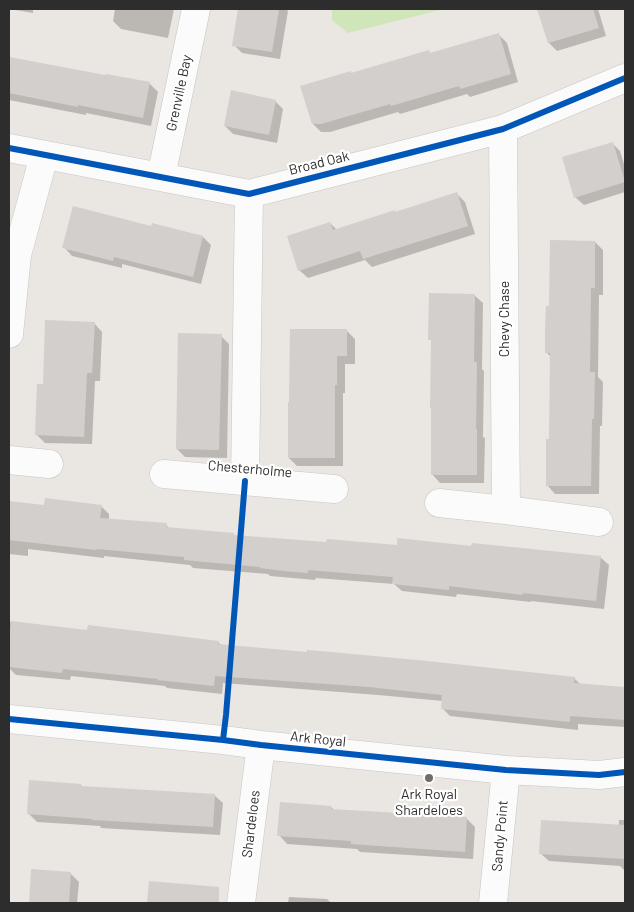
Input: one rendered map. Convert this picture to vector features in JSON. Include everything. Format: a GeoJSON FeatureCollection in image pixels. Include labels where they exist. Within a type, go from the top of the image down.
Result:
{"type":"FeatureCollection","features":[{"type":"Feature","properties":{"kind":"street","name":"Grenville Bay"},"geometry":{"type":"LineString","coordinates":[[161,177],[196,9]]}},
{"type":"Feature","properties":{"kind":"street","name":"Broad Oak"},"geometry":{"type":"LineString","coordinates":[[9,148],[249,194],[502,129],[625,78]]}},
{"type":"Feature","properties":{"kind":"street","name":"Chevy Chase"},"geometry":{"type":"LineString","coordinates":[[502,129],[506,510]]}},
{"type":"Feature","properties":{"kind":"street"},"geometry":{"type":"LineString","coordinates":[[9,334],[17,255],[44,156]]}},
{"type":"Feature","properties":{"kind":"street","name":"Chesterholme"},"geometry":{"type":"LineString","coordinates":[[245,480],[249,194]]}},
{"type":"Feature","properties":{"kind":"street"},"geometry":{"type":"LineString","coordinates":[[9,460],[49,464]]}},
{"type":"Feature","properties":{"kind":"street","name":"Chesterholme"},"geometry":{"type":"LineString","coordinates":[[164,474],[334,489]]}},
{"type":"Feature","properties":{"kind":"street"},"geometry":{"type":"LineString","coordinates":[[439,503],[599,522]]}},
{"type":"Feature","properties":{"kind":"street","name":"Ark Royal"},"geometry":{"type":"LineString","coordinates":[[9,719],[506,770],[599,775],[625,772]]}},
{"type":"Feature","properties":{"kind":"street","name":"Shardeloes"},"geometry":{"type":"LineString","coordinates":[[241,903],[261,745]]}},
{"type":"Feature","properties":{"kind":"street","name":"Sandy Point"},"geometry":{"type":"LineString","coordinates":[[493,903],[506,770]]}},
{"type":"Feature","properties":{"kind":"green space"},"geometry":{"type":"Polygon","coordinates":[[[332,9],[444,9],[348,33],[332,20],[332,9]]]}},
{"type":"Feature","properties":{"kind":"building"},"geometry":{"type":"Polygon","coordinates":[[[238,9],[279,9],[272,52],[232,46],[238,9]]]}},
{"type":"Feature","properties":{"kind":"building"},"geometry":{"type":"Polygon","coordinates":[[[537,9],[593,9],[599,28],[548,43],[537,9]]]}},
{"type":"Feature","properties":{"kind":"building"},"geometry":{"type":"Polygon","coordinates":[[[499,33],[511,74],[460,89],[459,86],[391,106],[390,104],[321,124],[312,124],[300,86],[429,50],[430,53],[499,33]]]}},
{"type":"Feature","properties":{"kind":"building"},"geometry":{"type":"Polygon","coordinates":[[[9,57],[150,82],[143,118],[9,93],[9,57]]]}},
{"type":"Feature","properties":{"kind":"building"},"geometry":{"type":"Polygon","coordinates":[[[231,90],[276,100],[269,135],[224,126],[231,90]]]}},
{"type":"Feature","properties":{"kind":"building"},"geometry":{"type":"Polygon","coordinates":[[[613,142],[625,182],[574,198],[562,157],[613,142]]]}},
{"type":"Feature","properties":{"kind":"building"},"geometry":{"type":"Polygon","coordinates":[[[457,192],[468,226],[363,259],[360,251],[298,271],[287,236],[330,222],[333,230],[457,192]]]}},
{"type":"Feature","properties":{"kind":"building"},"geometry":{"type":"Polygon","coordinates":[[[73,206],[151,226],[152,223],[203,236],[193,277],[114,257],[113,261],[62,248],[73,206]]]}},
{"type":"Feature","properties":{"kind":"building"},"geometry":{"type":"Polygon","coordinates":[[[550,240],[595,241],[595,288],[591,288],[590,372],[595,372],[591,486],[546,486],[546,439],[549,439],[550,353],[545,353],[545,330],[546,306],[549,306],[550,240]]]}},
{"type":"Feature","properties":{"kind":"building"},"geometry":{"type":"Polygon","coordinates":[[[429,293],[475,294],[474,362],[477,362],[477,475],[431,475],[431,340],[428,340],[429,293]]]}},
{"type":"Feature","properties":{"kind":"building"},"geometry":{"type":"Polygon","coordinates":[[[45,320],[95,322],[92,373],[87,373],[84,437],[35,435],[37,384],[43,384],[45,320]]]}},
{"type":"Feature","properties":{"kind":"building"},"geometry":{"type":"Polygon","coordinates":[[[290,329],[347,329],[347,356],[337,356],[335,458],[288,458],[290,329]]]}},
{"type":"Feature","properties":{"kind":"building"},"geometry":{"type":"Polygon","coordinates":[[[178,333],[222,334],[219,450],[176,449],[178,333]]]}},
{"type":"Feature","properties":{"kind":"building"},"geometry":{"type":"Polygon","coordinates":[[[45,498],[102,505],[100,518],[167,523],[166,527],[234,533],[234,535],[326,542],[327,539],[397,545],[397,538],[471,546],[472,543],[601,556],[596,601],[449,586],[449,590],[392,584],[393,577],[308,570],[308,573],[284,571],[184,560],[184,557],[96,550],[9,540],[9,501],[44,505],[45,498]]]}},
{"type":"Feature","properties":{"kind":"building"},"geometry":{"type":"Polygon","coordinates":[[[11,621],[87,630],[88,625],[219,641],[218,644],[307,652],[307,650],[331,652],[575,677],[574,683],[625,687],[625,720],[570,716],[570,722],[441,709],[442,695],[369,687],[215,676],[214,686],[63,669],[62,673],[9,667],[11,621]]]}},
{"type":"Feature","properties":{"kind":"building"},"geometry":{"type":"Polygon","coordinates":[[[29,780],[81,784],[81,786],[215,794],[213,827],[27,814],[29,780]]]}},
{"type":"Feature","properties":{"kind":"building"},"geometry":{"type":"Polygon","coordinates":[[[280,802],[331,806],[331,809],[467,817],[465,852],[351,844],[351,841],[277,836],[280,802]]]}},
{"type":"Feature","properties":{"kind":"building"},"geometry":{"type":"Polygon","coordinates":[[[541,820],[625,825],[625,859],[539,854],[541,820]]]}},
{"type":"Feature","properties":{"kind":"building"},"geometry":{"type":"Polygon","coordinates":[[[31,869],[71,872],[69,903],[29,903],[31,869]]]}},
{"type":"Feature","properties":{"kind":"building"},"geometry":{"type":"Polygon","coordinates":[[[149,881],[219,887],[219,903],[147,903],[149,881]]]}},
{"type":"Feature","properties":{"kind":"cycle path"},"geometry":{"type":"LineString","coordinates":[[9,148],[249,194],[503,129],[625,78]]}},
{"type":"Feature","properties":{"kind":"cycle path"},"geometry":{"type":"LineString","coordinates":[[223,740],[245,481]]}},
{"type":"Feature","properties":{"kind":"cycle path"},"geometry":{"type":"LineString","coordinates":[[9,719],[506,770],[599,775],[625,772]]}},
{"type":"Feature","properties":{"kind":"place","name":"Ark Royal Shardeloes"},"geometry":{"type":"Point","coordinates":[429,778]}}]}
